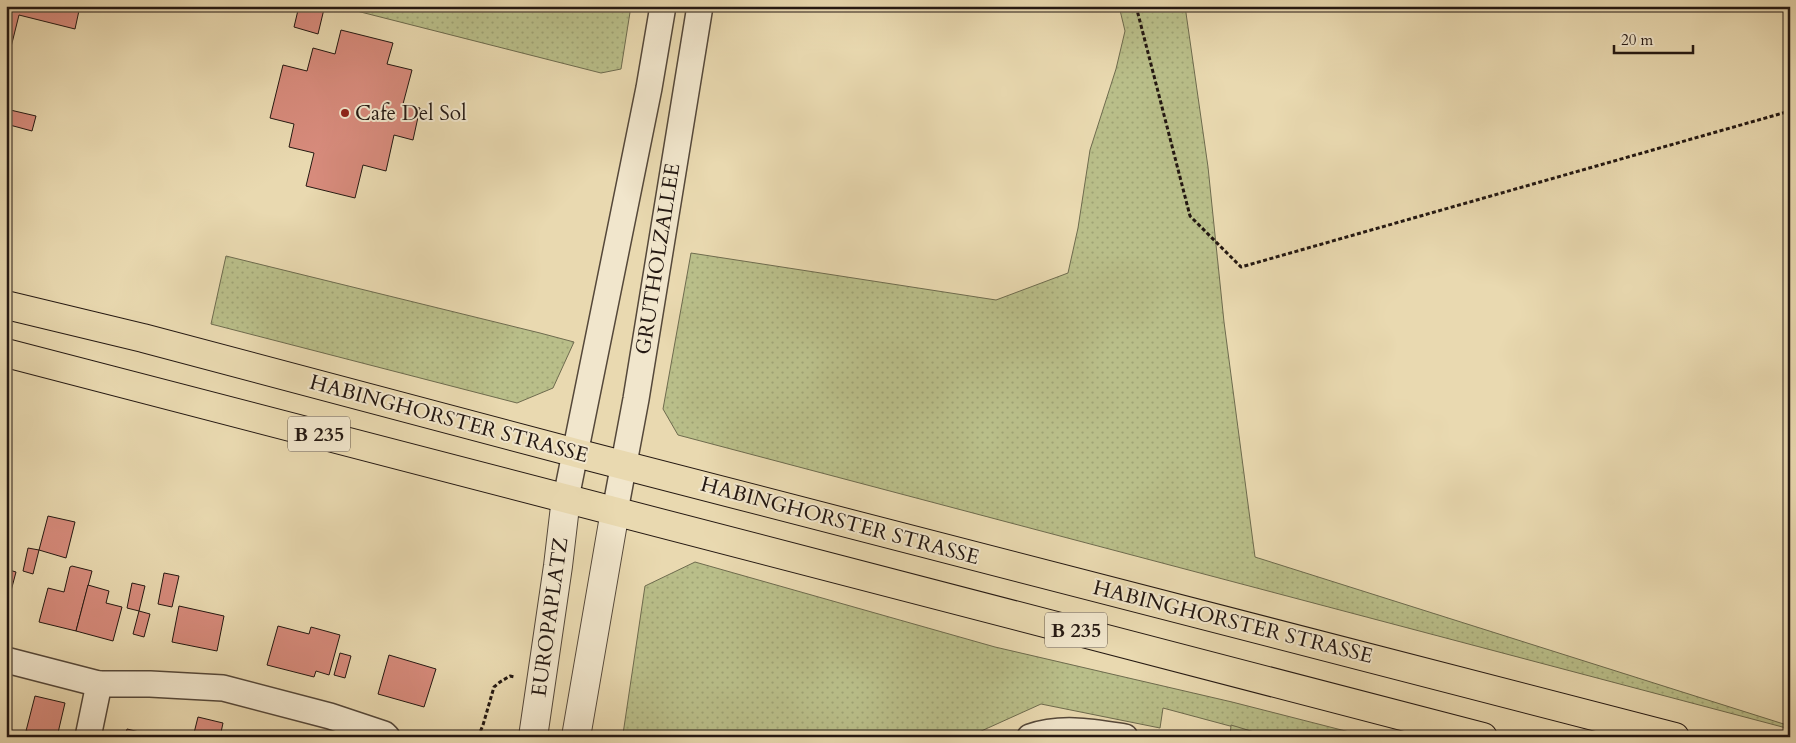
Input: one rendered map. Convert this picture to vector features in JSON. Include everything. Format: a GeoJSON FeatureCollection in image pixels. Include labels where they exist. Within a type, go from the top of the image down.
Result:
{"type":"FeatureCollection","features":[{"type":"Feature","properties":{"kind":"main road","name":"HABINGHORSTER STRASSE"},"geometry":{"type":"LineString","coordinates":[[6,305],[143,338],[576,453],[1675,737]]}},
{"type":"Feature","properties":{"kind":"main road","name":"B 235"},"geometry":{"type":"LineString","coordinates":[[6,353],[1483,737]]}},
{"type":"Feature","properties":{"kind":"street","name":"GRUTHOLZALLEE"},"geometry":{"type":"LineString","coordinates":[[566,498],[649,88],[663,6]]}},
{"type":"Feature","properties":{"kind":"street","name":"GRUTHOLZALLEE"},"geometry":{"type":"LineString","coordinates":[[616,511],[700,6]]}},
{"type":"Feature","properties":{"kind":"street","name":"EUROPAPLATZ"},"geometry":{"type":"LineString","coordinates":[[533,737],[566,498]]}},
{"type":"Feature","properties":{"kind":"street","name":"EUROPAPLATZ"},"geometry":{"type":"LineString","coordinates":[[576,737],[616,511]]}},
{"type":"Feature","properties":{"kind":"street"},"geometry":{"type":"LineString","coordinates":[[6,660],[99,684],[150,684],[222,688],[341,720],[384,734],[387,737]]}},
{"type":"Feature","properties":{"kind":"street"},"geometry":{"type":"LineString","coordinates":[[88,737],[99,684]]}},
{"type":"Feature","properties":{"kind":"street"},"geometry":{"type":"LineString","coordinates":[[1030,737],[1041,733],[1064,730],[1086,731],[1125,737]]}},
{"type":"Feature","properties":{"kind":"path"},"geometry":{"type":"LineString","coordinates":[[1136,6],[1190,216],[1241,268],[1790,111]]}},
{"type":"Feature","properties":{"kind":"path"},"geometry":{"type":"LineString","coordinates":[[478,737],[494,688],[510,676],[516,677]]}},
{"type":"Feature","properties":{"kind":"green space"},"geometry":{"type":"Polygon","coordinates":[[[337,6],[631,6],[621,69],[601,73],[337,6]]]}},
{"type":"Feature","properties":{"kind":"green space"},"geometry":{"type":"Polygon","coordinates":[[[1119,6],[1185,6],[1208,167],[1224,322],[1255,557],[1790,726],[1790,729],[678,435],[663,409],[691,253],[996,300],[1068,273],[1078,228],[1090,150],[1116,69],[1125,31],[1119,6]]]}},
{"type":"Feature","properties":{"kind":"green space"},"geometry":{"type":"Polygon","coordinates":[[[226,256],[574,342],[553,388],[517,403],[211,324],[226,256]]]}},
{"type":"Feature","properties":{"kind":"green space"},"geometry":{"type":"Polygon","coordinates":[[[695,562],[995,647],[1232,702],[1369,737],[1271,737],[1163,708],[1160,728],[1041,704],[968,737],[632,737],[623,734],[645,586],[695,562]]]}},
{"type":"Feature","properties":{"kind":"green space"},"geometry":{"type":"Polygon","coordinates":[[[1231,725],[1271,737],[1230,737],[1231,725]]]}},
{"type":"Feature","properties":{"kind":"building"},"geometry":{"type":"Polygon","coordinates":[[[6,6],[80,6],[75,29],[19,15],[6,67],[6,6]]]}},
{"type":"Feature","properties":{"kind":"building"},"geometry":{"type":"Polygon","coordinates":[[[299,6],[313,6],[324,9],[318,34],[294,27],[299,6]]]}},
{"type":"Feature","properties":{"kind":"building","name":"Cafe Del Sol"},"geometry":{"type":"Polygon","coordinates":[[[341,30],[393,43],[387,64],[412,70],[403,104],[420,108],[413,140],[394,135],[386,171],[363,165],[355,198],[306,186],[314,153],[289,147],[294,124],[270,118],[283,65],[307,71],[313,48],[335,54],[341,30]]]}},
{"type":"Feature","properties":{"kind":"building"},"geometry":{"type":"Polygon","coordinates":[[[6,109],[36,116],[32,131],[6,124],[6,109]]]}},
{"type":"Feature","properties":{"kind":"building"},"geometry":{"type":"Polygon","coordinates":[[[48,516],[75,522],[66,558],[39,550],[48,516]]]}},
{"type":"Feature","properties":{"kind":"building"},"geometry":{"type":"Polygon","coordinates":[[[28,548],[39,550],[33,574],[23,571],[28,548]]]}},
{"type":"Feature","properties":{"kind":"building"},"geometry":{"type":"Polygon","coordinates":[[[70,567],[92,571],[76,631],[39,622],[48,588],[64,592],[70,567]]]}},
{"type":"Feature","properties":{"kind":"building"},"geometry":{"type":"Polygon","coordinates":[[[6,569],[16,572],[7,606],[6,605],[6,569]]]}},
{"type":"Feature","properties":{"kind":"building"},"geometry":{"type":"Polygon","coordinates":[[[164,573],[179,576],[172,607],[158,604],[164,573]]]}},
{"type":"Feature","properties":{"kind":"building"},"geometry":{"type":"Polygon","coordinates":[[[132,583],[145,586],[139,611],[127,608],[132,583]]]}},
{"type":"Feature","properties":{"kind":"building"},"geometry":{"type":"Polygon","coordinates":[[[88,585],[109,591],[106,603],[122,607],[113,641],[76,631],[88,585]]]}},
{"type":"Feature","properties":{"kind":"building"},"geometry":{"type":"Polygon","coordinates":[[[179,606],[224,616],[217,651],[172,642],[179,606]]]}},
{"type":"Feature","properties":{"kind":"building"},"geometry":{"type":"Polygon","coordinates":[[[139,611],[150,614],[144,637],[133,634],[139,611]]]}},
{"type":"Feature","properties":{"kind":"building"},"geometry":{"type":"Polygon","coordinates":[[[278,626],[309,634],[311,627],[340,635],[329,675],[316,671],[314,677],[267,665],[278,626]]]}},
{"type":"Feature","properties":{"kind":"building"},"geometry":{"type":"Polygon","coordinates":[[[340,653],[351,656],[345,678],[334,675],[340,653]]]}},
{"type":"Feature","properties":{"kind":"building"},"geometry":{"type":"Polygon","coordinates":[[[389,655],[436,669],[424,707],[378,694],[389,655]]]}},
{"type":"Feature","properties":{"kind":"building"},"geometry":{"type":"Polygon","coordinates":[[[35,696],[65,703],[57,737],[26,731],[35,696]]]}},
{"type":"Feature","properties":{"kind":"building"},"geometry":{"type":"Polygon","coordinates":[[[198,717],[223,723],[220,737],[193,737],[198,717]]]}},
{"type":"Feature","properties":{"kind":"building"},"geometry":{"type":"Polygon","coordinates":[[[127,729],[160,737],[125,737],[127,729]]]}},
{"type":"Feature","properties":{"kind":"place","name":"Cafe Del Sol"},"geometry":{"type":"Point","coordinates":[345,113]}}]}
